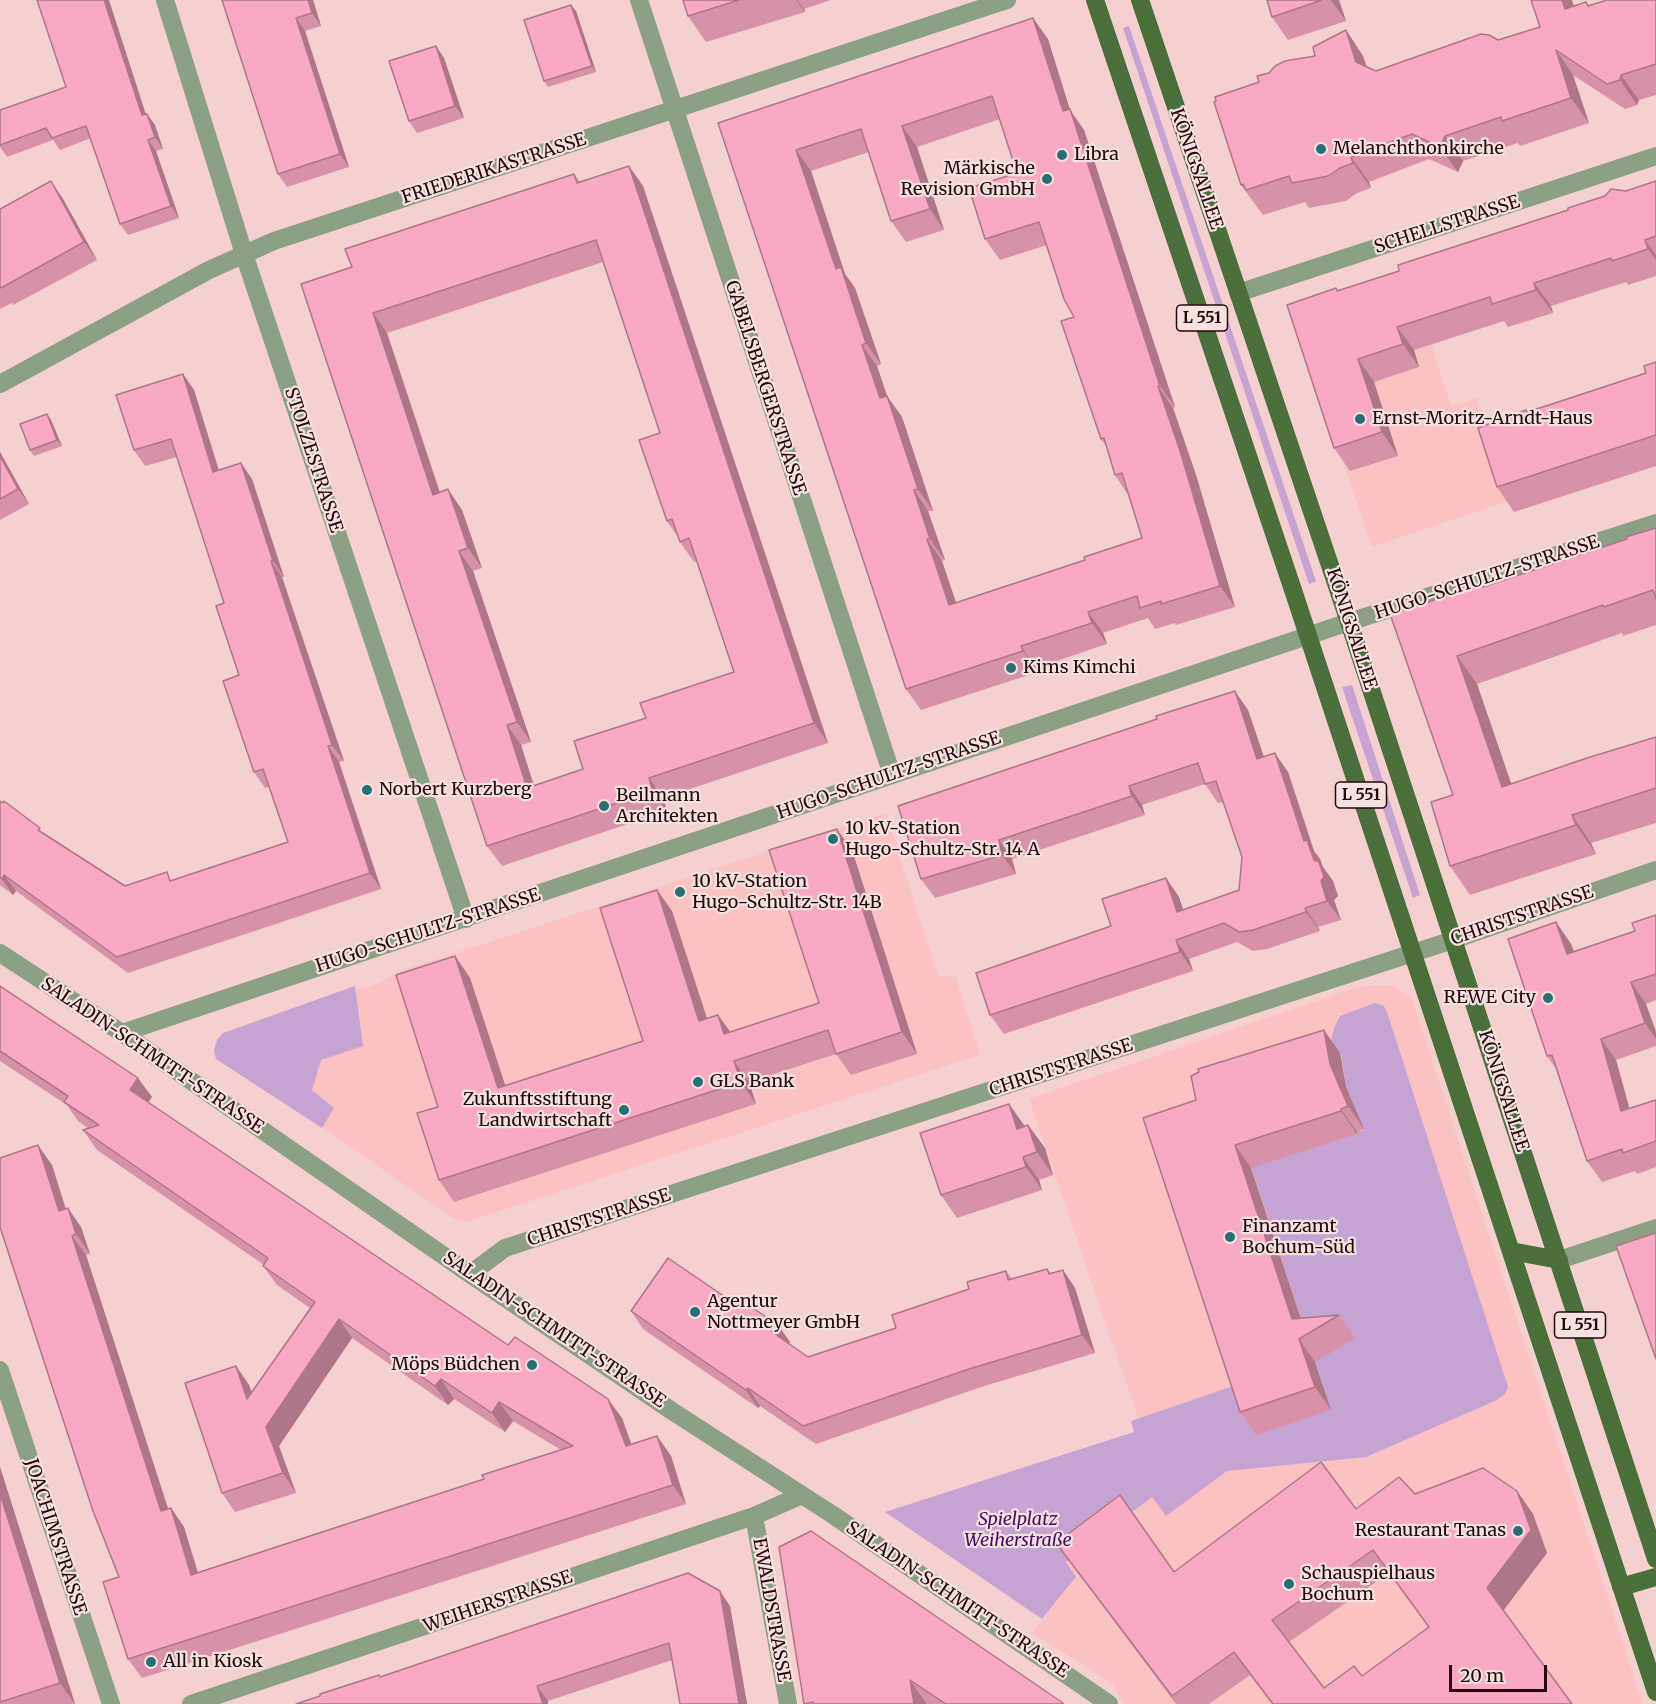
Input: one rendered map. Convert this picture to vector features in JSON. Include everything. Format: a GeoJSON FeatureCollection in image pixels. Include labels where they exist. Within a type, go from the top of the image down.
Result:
{"type":"FeatureCollection","features":[{"type":"Feature","properties":{"kind":"main road","name":"L 551"},"geometry":{"type":"LineString","coordinates":[[1095,0],[1413,953],[1656,1692]]}},
{"type":"Feature","properties":{"kind":"main road","name":"KÖNIGSALLEE"},"geometry":{"type":"LineString","coordinates":[[1140,0],[1349,622],[1656,1559]]}},
{"type":"Feature","properties":{"kind":"main road"},"geometry":{"type":"LineString","coordinates":[[1511,1251],[1559,1260]]}},
{"type":"Feature","properties":{"kind":"main road"},"geometry":{"type":"LineString","coordinates":[[1621,1587],[1656,1576]]}},
{"type":"Feature","properties":{"kind":"street","name":"STOLZESTRASSE"},"geometry":{"type":"LineString","coordinates":[[165,0],[244,254],[466,918]]}},
{"type":"Feature","properties":{"kind":"street","name":"GABELSBERGERSTRASSE"},"geometry":{"type":"LineString","coordinates":[[639,0],[892,775]]}},
{"type":"Feature","properties":{"kind":"street","name":"FRIEDERIKASTRASSE"},"geometry":{"type":"LineString","coordinates":[[0,384],[208,270],[274,242],[1007,0]]}},
{"type":"Feature","properties":{"kind":"street","name":"SCHELLSTRASSE"},"geometry":{"type":"LineString","coordinates":[[1238,293],[1656,156]]}},
{"type":"Feature","properties":{"kind":"street","name":"HUGO-SCHULTZ-STRASSE"},"geometry":{"type":"LineString","coordinates":[[122,1033],[1349,622],[1656,523]]}},
{"type":"Feature","properties":{"kind":"street","name":"CHRISTSTRASSE"},"geometry":{"type":"LineString","coordinates":[[470,1274],[505,1248],[1413,953],[1656,870]]}},
{"type":"Feature","properties":{"kind":"street","name":"SALADIN-SCHMITT-STRASSE"},"geometry":{"type":"LineString","coordinates":[[0,953],[122,1033],[470,1274],[1105,1702]]}},
{"type":"Feature","properties":{"kind":"street"},"geometry":{"type":"LineString","coordinates":[[1559,1260],[1656,1228]]}},
{"type":"Feature","properties":{"kind":"street","name":"JOACHIMSTRASSE"},"geometry":{"type":"LineString","coordinates":[[0,1370],[111,1704]]}},
{"type":"Feature","properties":{"kind":"street","name":"WEIHERSTRASSE"},"geometry":{"type":"LineString","coordinates":[[191,1704],[754,1516],[802,1496]]}},
{"type":"Feature","properties":{"kind":"street","name":"EWALDSTRASSE"},"geometry":{"type":"LineString","coordinates":[[754,1516],[788,1704]]}},
{"type":"Feature","properties":{"kind":"shaded area"},"geometry":{"type":"Polygon","coordinates":[[[1410,276],[1451,406],[1477,398],[1511,500],[1372,547],[1294,315],[1410,276]]]}},
{"type":"Feature","properties":{"kind":"shaded area"},"geometry":{"type":"Polygon","coordinates":[[[886,813],[938,976],[956,977],[980,1055],[466,1222],[453,1218],[322,1128],[334,1108],[312,1090],[321,1060],[363,1046],[356,990],[372,986],[403,970],[886,813]]]}},
{"type":"Feature","properties":{"kind":"shaded area"},"geometry":{"type":"Polygon","coordinates":[[[1394,986],[1412,999],[1643,1704],[1123,1704],[1114,1685],[1032,1633],[1076,1578],[1066,1563],[1109,1440],[1135,1432],[1131,1421],[1138,1418],[1029,1099],[1357,987],[1394,986]]]}},
{"type":"Feature","properties":{"kind":"green space"},"geometry":{"type":"Polygon","coordinates":[[[1129,26],[1316,581],[1309,584],[1123,28],[1129,26]]]}},
{"type":"Feature","properties":{"kind":"green space"},"geometry":{"type":"Polygon","coordinates":[[[1352,685],[1420,895],[1413,898],[1342,687],[1352,685]]]}},
{"type":"Feature","properties":{"kind":"green space"},"geometry":{"type":"Polygon","coordinates":[[[355,986],[363,1046],[321,1060],[312,1090],[334,1108],[322,1128],[216,1059],[214,1050],[217,1040],[223,1033],[355,986]]]}},
{"type":"Feature","properties":{"kind":"green space","name":"Spielplatz Weiherstraße"},"geometry":{"type":"Polygon","coordinates":[[[1375,1003],[1384,1006],[1387,1012],[1508,1387],[1505,1394],[1497,1400],[1366,1457],[1227,1471],[1166,1516],[1152,1497],[1066,1562],[1076,1577],[1042,1619],[885,1512],[1134,1432],[1131,1421],[1239,1384],[1331,1410],[1251,1166],[1364,1130],[1346,1087],[1341,1053],[1334,1055],[1330,1046],[1334,1028],[1340,1016],[1375,1003]]]}},
{"type":"Feature","properties":{"kind":"building"},"geometry":{"type":"Polygon","coordinates":[[[37,0],[104,0],[142,115],[147,114],[155,137],[148,140],[171,206],[120,224],[86,126],[52,138],[46,128],[0,145],[0,110],[66,87],[37,0]]]}},
{"type":"Feature","properties":{"kind":"building"},"geometry":{"type":"Polygon","coordinates":[[[222,0],[308,0],[312,13],[296,18],[340,154],[278,174],[222,0]]]}},
{"type":"Feature","properties":{"kind":"building"},"geometry":{"type":"Polygon","coordinates":[[[683,0],[739,0],[688,16],[683,0]]]}},
{"type":"Feature","properties":{"kind":"building"},"geometry":{"type":"Polygon","coordinates":[[[1267,0],[1322,0],[1272,17],[1267,0]]]}},
{"type":"Feature","properties":{"kind":"building"},"geometry":{"type":"Polygon","coordinates":[[[1531,0],[1562,0],[1565,9],[1586,2],[1588,6],[1607,0],[1656,0],[1656,64],[1621,75],[1620,80],[1607,84],[1556,50],[1571,98],[1502,121],[1501,117],[1445,136],[1440,147],[1412,134],[1351,157],[1353,163],[1328,176],[1292,183],[1289,176],[1246,190],[1243,184],[1241,185],[1214,102],[1215,97],[1259,82],[1257,76],[1269,73],[1275,66],[1285,61],[1315,56],[1313,47],[1346,30],[1356,62],[1376,71],[1481,34],[1498,40],[1540,27],[1531,0]]]}},
{"type":"Feature","properties":{"kind":"building"},"geometry":{"type":"Polygon","coordinates":[[[571,5],[592,66],[544,81],[524,20],[571,5]]]}},
{"type":"Feature","properties":{"kind":"building"},"geometry":{"type":"Polygon","coordinates":[[[1033,18],[1063,111],[1070,109],[1160,386],[1158,386],[1181,454],[1220,586],[1161,604],[1161,601],[1140,608],[1137,596],[1088,612],[1092,623],[1021,646],[1023,651],[906,689],[718,123],[1033,18]],[[992,96],[902,126],[930,209],[891,221],[861,129],[796,150],[836,269],[841,267],[866,343],[862,345],[880,398],[887,396],[918,489],[914,490],[930,539],[927,539],[949,605],[1085,560],[1084,557],[1142,538],[1122,473],[1115,475],[1104,438],[1101,439],[1061,321],[1074,317],[1064,299],[1039,222],[985,239],[969,188],[1017,173],[992,96]]]}},
{"type":"Feature","properties":{"kind":"building"},"geometry":{"type":"Polygon","coordinates":[[[436,46],[455,106],[409,121],[389,61],[436,46]]]}},
{"type":"Feature","properties":{"kind":"building"},"geometry":{"type":"Polygon","coordinates":[[[629,166],[814,723],[649,778],[653,791],[487,846],[301,284],[352,267],[345,249],[574,174],[577,183],[629,166]],[[596,240],[373,313],[433,495],[448,489],[468,548],[459,551],[517,722],[507,725],[527,788],[583,769],[574,741],[646,718],[640,703],[734,672],[689,538],[680,542],[672,519],[667,521],[639,440],[660,433],[596,240]]]}},
{"type":"Feature","properties":{"kind":"building"},"geometry":{"type":"Polygon","coordinates":[[[51,181],[84,242],[1,288],[0,209],[51,181]]]}},
{"type":"Feature","properties":{"kind":"building"},"geometry":{"type":"Polygon","coordinates":[[[1656,181],[1656,236],[1645,240],[1648,249],[1612,261],[1611,258],[1534,283],[1536,290],[1492,304],[1490,297],[1397,327],[1403,344],[1358,359],[1382,432],[1334,448],[1287,305],[1336,288],[1337,291],[1399,271],[1398,265],[1568,210],[1568,208],[1605,196],[1611,189],[1626,191],[1656,181]]]}},
{"type":"Feature","properties":{"kind":"building"},"geometry":{"type":"Polygon","coordinates":[[[1656,362],[1656,435],[1497,487],[1478,428],[1526,410],[1527,412],[1646,373],[1644,366],[1656,362]]]}},
{"type":"Feature","properties":{"kind":"building"},"geometry":{"type":"Polygon","coordinates":[[[183,374],[213,472],[241,463],[332,745],[328,746],[370,873],[117,957],[4,875],[2,879],[0,877],[0,801],[3,803],[4,801],[40,828],[38,830],[125,886],[167,872],[170,881],[288,842],[263,769],[254,772],[223,681],[239,675],[216,606],[224,603],[171,439],[134,450],[116,395],[183,374]]]}},
{"type":"Feature","properties":{"kind":"building"},"geometry":{"type":"Polygon","coordinates":[[[47,414],[57,440],[30,450],[20,424],[47,414]]]}},
{"type":"Feature","properties":{"kind":"building"},"geometry":{"type":"Polygon","coordinates":[[[0,456],[18,489],[0,499],[0,456]]]}},
{"type":"Feature","properties":{"kind":"building"},"geometry":{"type":"Polygon","coordinates":[[[1656,528],[1656,599],[1653,590],[1457,656],[1502,787],[1656,737],[1656,788],[1572,815],[1576,825],[1450,866],[1431,802],[1453,795],[1390,614],[1482,585],[1483,587],[1656,528]]]}},
{"type":"Feature","properties":{"kind":"building"},"geometry":{"type":"Polygon","coordinates":[[[1235,691],[1257,759],[1275,753],[1304,841],[1307,840],[1314,860],[1319,862],[1324,877],[1321,881],[1327,901],[1305,908],[1306,912],[1253,930],[1239,932],[1224,923],[1176,940],[1180,952],[990,1015],[976,973],[1111,926],[1102,899],[1166,878],[1177,912],[1239,890],[1242,857],[1216,781],[1205,784],[1198,763],[1129,786],[1132,796],[999,840],[1002,855],[921,879],[898,806],[1157,719],[1156,716],[1235,691]]]}},
{"type":"Feature","properties":{"kind":"building"},"geometry":{"type":"Polygon","coordinates":[[[837,829],[902,1032],[836,1054],[828,1030],[734,1061],[741,1082],[439,1180],[417,1113],[438,1107],[396,975],[455,956],[498,1088],[643,1041],[600,908],[657,890],[699,1021],[718,1015],[724,1034],[819,1003],[769,850],[837,829]]]}},
{"type":"Feature","properties":{"kind":"building"},"geometry":{"type":"Polygon","coordinates":[[[1656,915],[1656,974],[1631,982],[1645,1023],[1601,1039],[1621,1111],[1656,1100],[1656,1141],[1623,1153],[1622,1149],[1587,1161],[1552,1055],[1547,1056],[1508,939],[1556,922],[1567,954],[1635,931],[1632,923],[1656,915]]]}},
{"type":"Feature","properties":{"kind":"building"},"geometry":{"type":"Polygon","coordinates":[[[0,986],[138,1078],[130,1090],[508,1345],[515,1337],[608,1399],[626,1446],[657,1436],[673,1485],[128,1659],[103,1582],[119,1577],[93,1511],[0,1227],[0,1158],[38,1145],[59,1211],[68,1208],[76,1234],[72,1236],[161,1511],[171,1508],[191,1575],[484,1479],[482,1475],[573,1446],[499,1402],[492,1413],[441,1379],[435,1386],[339,1319],[266,1427],[283,1473],[222,1493],[185,1383],[236,1366],[247,1399],[315,1302],[263,1266],[268,1258],[83,1130],[99,1125],[64,1102],[68,1096],[0,1051],[0,986]]]}},
{"type":"Feature","properties":{"kind":"building"},"geometry":{"type":"Polygon","coordinates":[[[1324,1030],[1330,1064],[1348,1106],[1341,1111],[1235,1145],[1292,1319],[1339,1315],[1299,1339],[1315,1387],[1240,1412],[1143,1118],[1196,1100],[1191,1076],[1199,1072],[1198,1069],[1324,1030]]]}},
{"type":"Feature","properties":{"kind":"building"},"geometry":{"type":"Polygon","coordinates":[[[1009,1104],[1017,1129],[1028,1125],[1037,1152],[1023,1157],[1026,1167],[941,1195],[920,1133],[1009,1104]]]}},
{"type":"Feature","properties":{"kind":"building"},"geometry":{"type":"Polygon","coordinates":[[[1656,1233],[1656,1359],[1616,1246],[1656,1233]]]}},
{"type":"Feature","properties":{"kind":"building"},"geometry":{"type":"Polygon","coordinates":[[[668,1258],[737,1305],[741,1300],[778,1325],[772,1332],[808,1357],[896,1328],[892,1315],[969,1289],[967,1282],[1006,1271],[1008,1280],[1047,1269],[1049,1274],[1063,1270],[1082,1335],[969,1369],[803,1426],[631,1311],[668,1258]]]}},
{"type":"Feature","properties":{"kind":"building"},"geometry":{"type":"Polygon","coordinates":[[[1321,1462],[1356,1509],[1399,1477],[1415,1494],[1483,1468],[1517,1491],[1531,1530],[1487,1588],[1572,1704],[1273,1704],[1234,1652],[1172,1696],[1056,1543],[1120,1495],[1174,1572],[1321,1462]],[[1373,1550],[1272,1620],[1324,1688],[1354,1666],[1362,1676],[1429,1627],[1373,1550]]]}},
{"type":"Feature","properties":{"kind":"building"},"geometry":{"type":"Polygon","coordinates":[[[0,1494],[60,1683],[0,1702],[0,1494]]]}},
{"type":"Feature","properties":{"kind":"building"},"geometry":{"type":"Polygon","coordinates":[[[811,1531],[1063,1704],[946,1704],[910,1680],[914,1704],[814,1704],[813,1702],[804,1704],[779,1547],[811,1531]]]}},
{"type":"Feature","properties":{"kind":"building"},"geometry":{"type":"Polygon","coordinates":[[[688,1573],[720,1591],[739,1704],[680,1704],[669,1643],[537,1686],[543,1704],[296,1704],[320,1696],[320,1694],[379,1675],[380,1677],[688,1573]]]}},
{"type":"Feature","properties":{"kind":"place","name":"Melanchthonkirche"},"geometry":{"type":"Point","coordinates":[1321,149]}},
{"type":"Feature","properties":{"kind":"place","name":"Libra"},"geometry":{"type":"Point","coordinates":[1062,155]}},
{"type":"Feature","properties":{"kind":"place","name":"Märkische Revision GmbH"},"geometry":{"type":"Point","coordinates":[1047,179]}},
{"type":"Feature","properties":{"kind":"place","name":"Ernst-Moritz-Arndt-Haus"},"geometry":{"type":"Point","coordinates":[1360,419]}},
{"type":"Feature","properties":{"kind":"place","name":"Kims Kimchi"},"geometry":{"type":"Point","coordinates":[1011,668]}},
{"type":"Feature","properties":{"kind":"place","name":"Norbert Kurzberg"},"geometry":{"type":"Point","coordinates":[367,790]}},
{"type":"Feature","properties":{"kind":"place","name":"Beilmann Architekten"},"geometry":{"type":"Point","coordinates":[604,806]}},
{"type":"Feature","properties":{"kind":"place","name":"10 kV-Station Hugo-Schultz-Str. 14 A"},"geometry":{"type":"Point","coordinates":[833,839]}},
{"type":"Feature","properties":{"kind":"place","name":"10 kV-Station Hugo-Schultz-Str. 14B"},"geometry":{"type":"Point","coordinates":[680,892]}},
{"type":"Feature","properties":{"kind":"place","name":"REWE City"},"geometry":{"type":"Point","coordinates":[1548,998]}},
{"type":"Feature","properties":{"kind":"place","name":"GLS Bank"},"geometry":{"type":"Point","coordinates":[698,1082]}},
{"type":"Feature","properties":{"kind":"place","name":"Zukunftsstiftung Landwirtschaft"},"geometry":{"type":"Point","coordinates":[624,1110]}},
{"type":"Feature","properties":{"kind":"place","name":"Finanzamt Bochum-Süd"},"geometry":{"type":"Point","coordinates":[1230,1237]}},
{"type":"Feature","properties":{"kind":"place","name":"Agentur Nottmeyer GmbH"},"geometry":{"type":"Point","coordinates":[695,1312]}},
{"type":"Feature","properties":{"kind":"place","name":"Möps Büdchen"},"geometry":{"type":"Point","coordinates":[532,1365]}},
{"type":"Feature","properties":{"kind":"place","name":"Restaurant Tanas"},"geometry":{"type":"Point","coordinates":[1518,1531]}},
{"type":"Feature","properties":{"kind":"place","name":"Schauspielhaus Bochum"},"geometry":{"type":"Point","coordinates":[1289,1584]}},
{"type":"Feature","properties":{"kind":"place","name":"All in Kiosk"},"geometry":{"type":"Point","coordinates":[151,1662]}}]}
